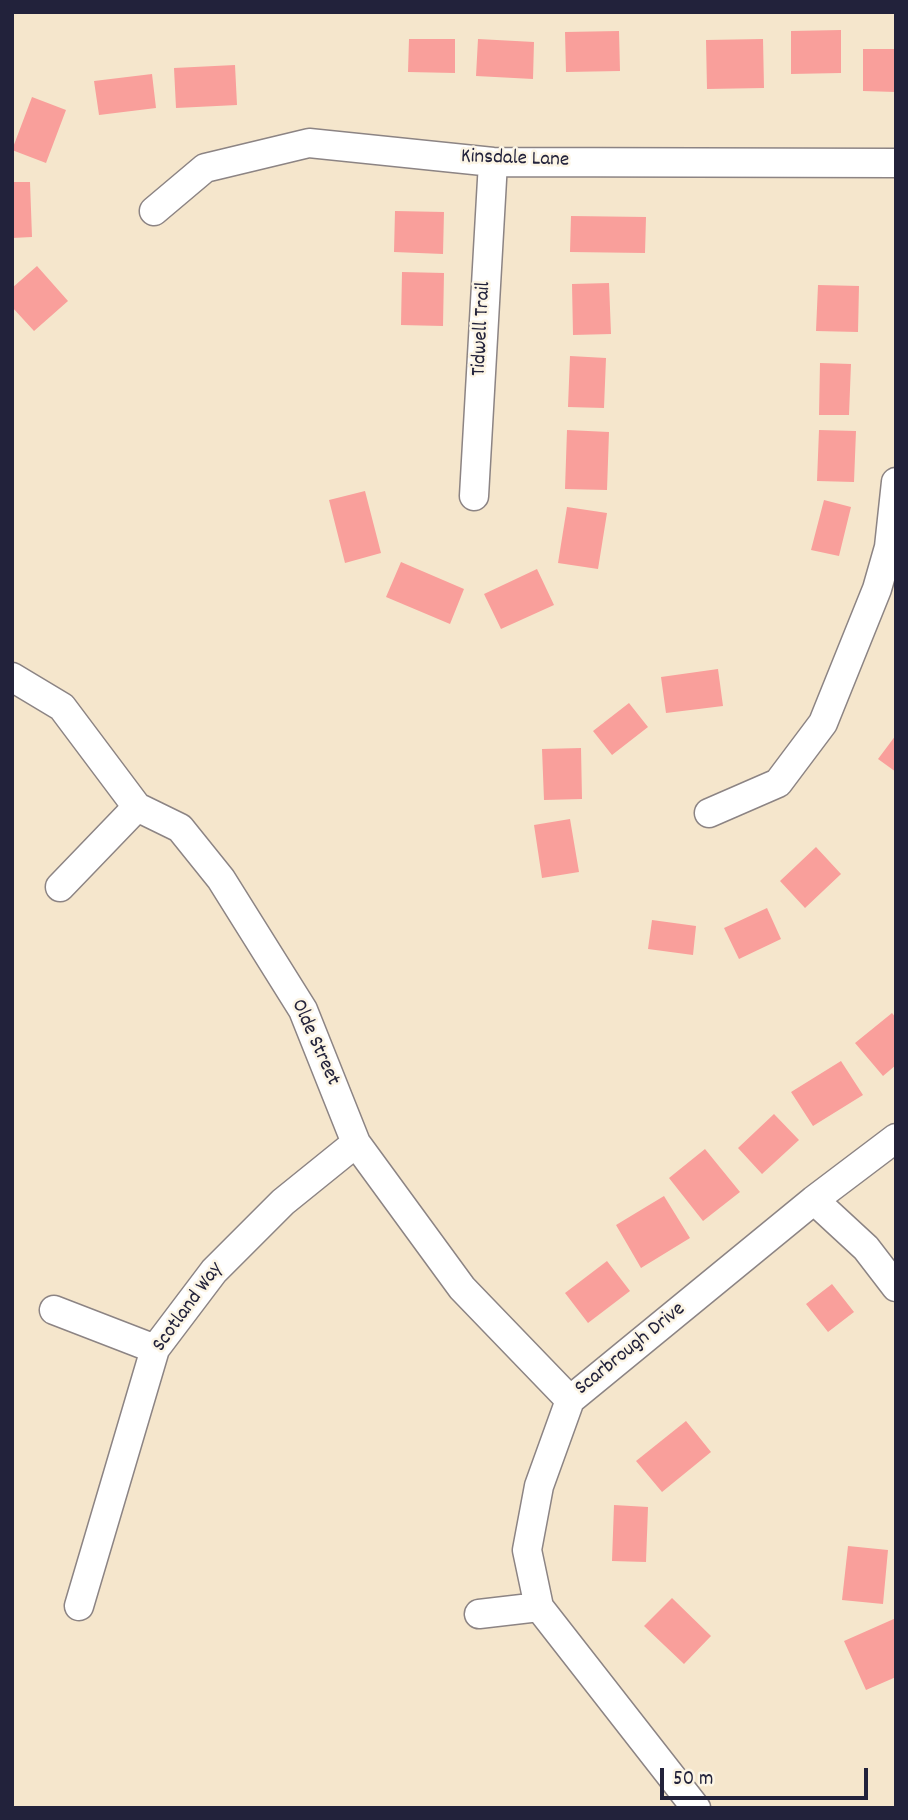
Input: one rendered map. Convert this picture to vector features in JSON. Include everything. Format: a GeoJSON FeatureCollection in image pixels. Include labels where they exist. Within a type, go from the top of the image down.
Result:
{"type":"FeatureCollection","features":[{"type":"Feature","properties":{"kind":"street","name":"Kinsdale Lane"},"geometry":{"type":"LineString","coordinates":[[153,211],[205,168],[309,143],[493,162],[896,163]]}},
{"type":"Feature","properties":{"kind":"street","name":"Tidwell Trail"},"geometry":{"type":"LineString","coordinates":[[474,496],[493,162]]}},
{"type":"Feature","properties":{"kind":"street"},"geometry":{"type":"LineString","coordinates":[[709,813],[778,783],[823,723],[877,589],[889,547],[896,482]]}},
{"type":"Feature","properties":{"kind":"street","name":"Olde Street"},"geometry":{"type":"LineString","coordinates":[[12,677],[62,708],[137,807],[180,828],[221,879],[303,1010],[356,1143],[463,1288],[570,1400]]}},
{"type":"Feature","properties":{"kind":"street"},"geometry":{"type":"LineString","coordinates":[[61,887],[137,807]]}},
{"type":"Feature","properties":{"kind":"street","name":"Scarbrough Drive"},"geometry":{"type":"LineString","coordinates":[[696,1808],[539,1607],[527,1550],[539,1486],[570,1400],[814,1200],[896,1138]]}},
{"type":"Feature","properties":{"kind":"street","name":"Scotland Way"},"geometry":{"type":"LineString","coordinates":[[79,1606],[155,1349],[214,1270],[283,1202],[356,1143]]}},
{"type":"Feature","properties":{"kind":"street"},"geometry":{"type":"LineString","coordinates":[[814,1200],[866,1248],[896,1287]]}},
{"type":"Feature","properties":{"kind":"street"},"geometry":{"type":"LineString","coordinates":[[54,1310],[155,1349]]}},
{"type":"Feature","properties":{"kind":"street"},"geometry":{"type":"LineString","coordinates":[[479,1614],[539,1607]]}},
{"type":"Feature","properties":{"kind":"building"},"geometry":{"type":"Polygon","coordinates":[[[841,30],[841,73],[791,74],[791,31],[841,30]]]}},
{"type":"Feature","properties":{"kind":"building"},"geometry":{"type":"Polygon","coordinates":[[[619,31],[620,71],[566,72],[565,32],[619,31]]]}},
{"type":"Feature","properties":{"kind":"building"},"geometry":{"type":"Polygon","coordinates":[[[409,39],[455,39],[455,73],[408,72],[409,39]]]}},
{"type":"Feature","properties":{"kind":"building"},"geometry":{"type":"Polygon","coordinates":[[[478,39],[534,42],[533,79],[476,76],[478,39]]]}},
{"type":"Feature","properties":{"kind":"building"},"geometry":{"type":"Polygon","coordinates":[[[763,39],[764,88],[707,89],[706,40],[763,39]]]}},
{"type":"Feature","properties":{"kind":"building"},"geometry":{"type":"Polygon","coordinates":[[[863,49],[896,49],[896,92],[863,91],[863,49]]]}},
{"type":"Feature","properties":{"kind":"building"},"geometry":{"type":"Polygon","coordinates":[[[235,65],[237,105],[176,108],[174,68],[235,65]]]}},
{"type":"Feature","properties":{"kind":"building"},"geometry":{"type":"Polygon","coordinates":[[[152,74],[156,108],[99,115],[94,81],[152,74]]]}},
{"type":"Feature","properties":{"kind":"building"},"geometry":{"type":"Polygon","coordinates":[[[32,97],[66,110],[46,163],[12,150],[32,97]]]}},
{"type":"Feature","properties":{"kind":"building"},"geometry":{"type":"Polygon","coordinates":[[[12,182],[30,182],[32,237],[12,238],[12,182]]]}},
{"type":"Feature","properties":{"kind":"building"},"geometry":{"type":"Polygon","coordinates":[[[395,211],[444,212],[443,254],[394,252],[395,211]]]}},
{"type":"Feature","properties":{"kind":"building"},"geometry":{"type":"Polygon","coordinates":[[[571,216],[646,217],[645,253],[570,252],[571,216]]]}},
{"type":"Feature","properties":{"kind":"building"},"geometry":{"type":"Polygon","coordinates":[[[37,266],[68,301],[34,331],[12,307],[12,288],[37,266]]]}},
{"type":"Feature","properties":{"kind":"building"},"geometry":{"type":"Polygon","coordinates":[[[402,272],[444,273],[443,326],[401,325],[402,272]]]}},
{"type":"Feature","properties":{"kind":"building"},"geometry":{"type":"Polygon","coordinates":[[[609,283],[611,334],[573,335],[572,284],[609,283]]]}},
{"type":"Feature","properties":{"kind":"building"},"geometry":{"type":"Polygon","coordinates":[[[818,285],[859,286],[858,332],[816,331],[818,285]]]}},
{"type":"Feature","properties":{"kind":"building"},"geometry":{"type":"Polygon","coordinates":[[[570,356],[606,358],[604,408],[568,407],[570,356]]]}},
{"type":"Feature","properties":{"kind":"building"},"geometry":{"type":"Polygon","coordinates":[[[820,363],[851,364],[849,415],[819,415],[820,363]]]}},
{"type":"Feature","properties":{"kind":"building"},"geometry":{"type":"Polygon","coordinates":[[[567,430],[609,432],[607,490],[565,489],[567,430]]]}},
{"type":"Feature","properties":{"kind":"building"},"geometry":{"type":"Polygon","coordinates":[[[819,430],[856,431],[854,482],[817,481],[819,430]]]}},
{"type":"Feature","properties":{"kind":"building"},"geometry":{"type":"Polygon","coordinates":[[[365,491],[381,553],[345,563],[329,500],[365,491]]]}},
{"type":"Feature","properties":{"kind":"building"},"geometry":{"type":"Polygon","coordinates":[[[824,500],[851,507],[839,556],[811,550],[824,500]]]}},
{"type":"Feature","properties":{"kind":"building"},"geometry":{"type":"Polygon","coordinates":[[[567,507],[607,513],[598,569],[558,563],[567,507]]]}},
{"type":"Feature","properties":{"kind":"building"},"geometry":{"type":"Polygon","coordinates":[[[401,562],[464,589],[450,624],[386,597],[401,562]]]}},
{"type":"Feature","properties":{"kind":"building"},"geometry":{"type":"Polygon","coordinates":[[[537,569],[554,605],[501,629],[484,594],[537,569]]]}},
{"type":"Feature","properties":{"kind":"building"},"geometry":{"type":"Polygon","coordinates":[[[718,669],[723,706],[666,713],[661,677],[718,669]]]}},
{"type":"Feature","properties":{"kind":"building"},"geometry":{"type":"Polygon","coordinates":[[[629,703],[648,727],[612,755],[593,731],[629,703]]]}},
{"type":"Feature","properties":{"kind":"building"},"geometry":{"type":"Polygon","coordinates":[[[896,735],[896,772],[878,759],[896,735]]]}},
{"type":"Feature","properties":{"kind":"building"},"geometry":{"type":"Polygon","coordinates":[[[581,748],[582,799],[544,800],[542,749],[581,748]]]}},
{"type":"Feature","properties":{"kind":"building"},"geometry":{"type":"Polygon","coordinates":[[[570,819],[579,872],[542,878],[534,825],[570,819]]]}},
{"type":"Feature","properties":{"kind":"building"},"geometry":{"type":"Polygon","coordinates":[[[816,847],[841,874],[805,908],[780,881],[816,847]]]}},
{"type":"Feature","properties":{"kind":"building"},"geometry":{"type":"Polygon","coordinates":[[[767,908],[781,939],[739,959],[724,928],[767,908]]]}},
{"type":"Feature","properties":{"kind":"building"},"geometry":{"type":"Polygon","coordinates":[[[652,920],[696,926],[693,955],[648,949],[652,920]]]}},
{"type":"Feature","properties":{"kind":"building"},"geometry":{"type":"Polygon","coordinates":[[[892,1013],[896,1018],[896,1065],[883,1076],[855,1043],[892,1013]]]}},
{"type":"Feature","properties":{"kind":"building"},"geometry":{"type":"Polygon","coordinates":[[[841,1061],[863,1095],[813,1126],[791,1092],[841,1061]]]}},
{"type":"Feature","properties":{"kind":"building"},"geometry":{"type":"Polygon","coordinates":[[[774,1114],[799,1140],[762,1174],[738,1148],[774,1114]]]}},
{"type":"Feature","properties":{"kind":"building"},"geometry":{"type":"Polygon","coordinates":[[[705,1149],[740,1192],[703,1221],[669,1178],[705,1149]]]}},
{"type":"Feature","properties":{"kind":"building"},"geometry":{"type":"Polygon","coordinates":[[[664,1196],[690,1238],[641,1268],[616,1225],[664,1196]]]}},
{"type":"Feature","properties":{"kind":"building"},"geometry":{"type":"Polygon","coordinates":[[[607,1261],[630,1291],[588,1323],[565,1293],[607,1261]]]}},
{"type":"Feature","properties":{"kind":"building"},"geometry":{"type":"Polygon","coordinates":[[[832,1284],[854,1312],[828,1332],[806,1304],[832,1284]]]}},
{"type":"Feature","properties":{"kind":"building"},"geometry":{"type":"Polygon","coordinates":[[[686,1421],[711,1452],[662,1492],[636,1461],[686,1421]]]}},
{"type":"Feature","properties":{"kind":"building"},"geometry":{"type":"Polygon","coordinates":[[[614,1505],[648,1507],[646,1562],[612,1561],[614,1505]]]}},
{"type":"Feature","properties":{"kind":"building"},"geometry":{"type":"Polygon","coordinates":[[[848,1546],[888,1550],[883,1604],[842,1600],[848,1546]]]}},
{"type":"Feature","properties":{"kind":"building"},"geometry":{"type":"Polygon","coordinates":[[[672,1598],[711,1636],[684,1664],[644,1626],[672,1598]]]}},
{"type":"Feature","properties":{"kind":"building"},"geometry":{"type":"Polygon","coordinates":[[[896,1618],[896,1677],[866,1690],[844,1641],[896,1618]]]}}]}
